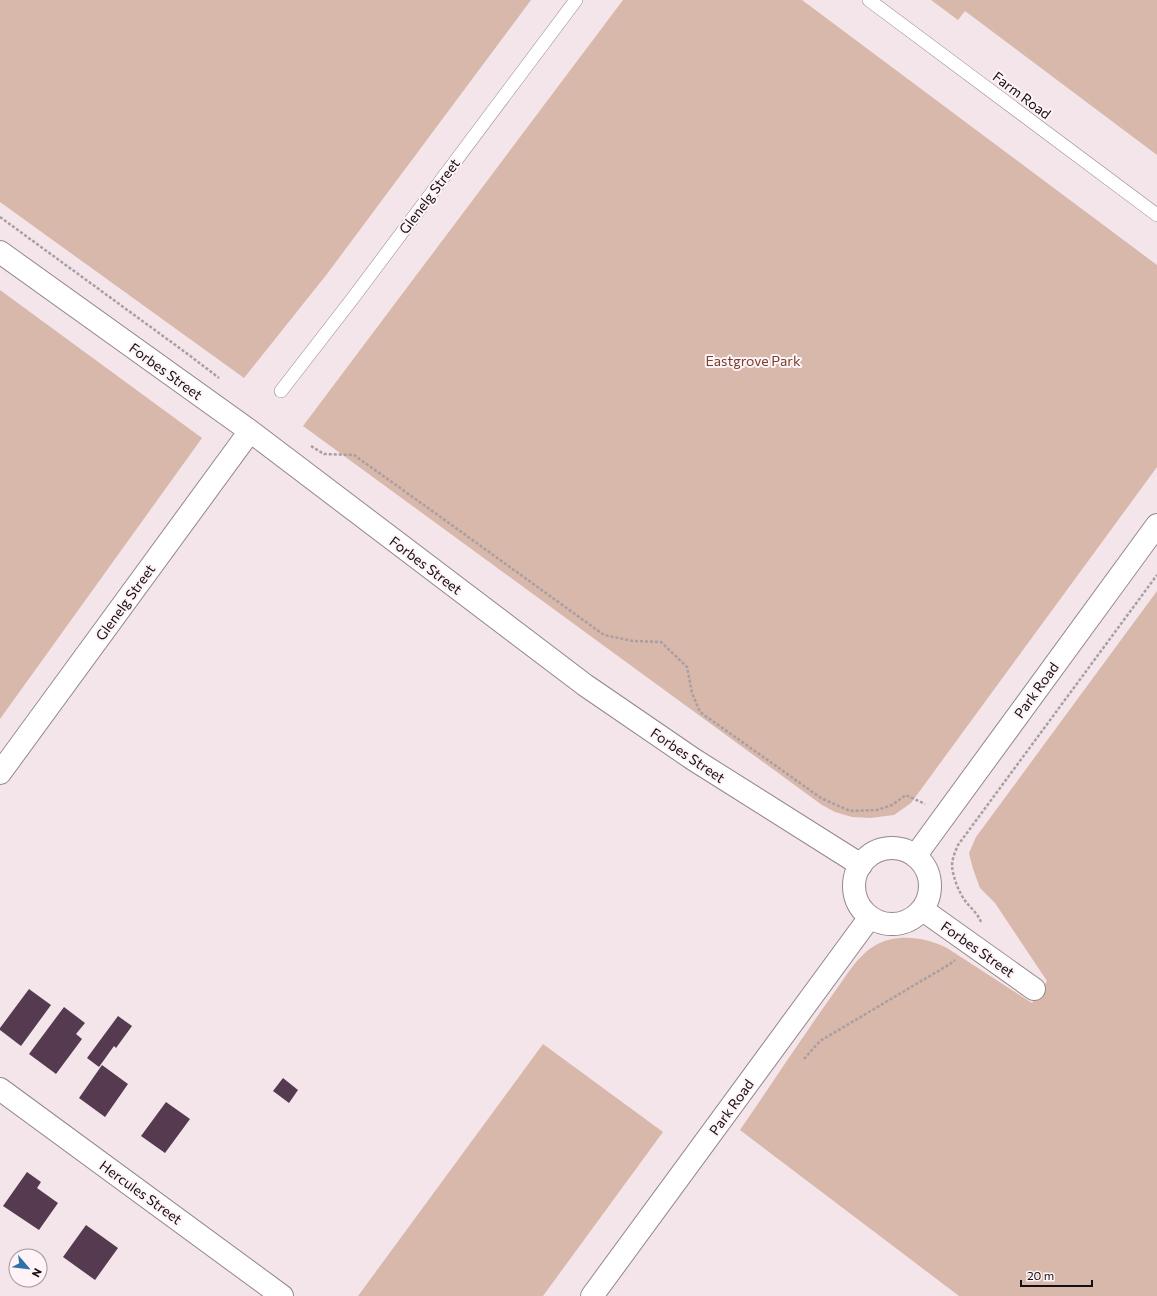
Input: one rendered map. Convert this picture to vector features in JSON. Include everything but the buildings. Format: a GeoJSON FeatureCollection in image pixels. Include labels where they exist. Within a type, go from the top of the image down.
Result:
{"type":"FeatureCollection","features":[{"type":"Feature","properties":{"kind":"street","name":"Forbes Street"},"geometry":{"type":"LineString","coordinates":[[0,252],[250,431],[585,685],[693,759],[861,864]]}},
{"type":"Feature","properties":{"kind":"street","name":"Glenelg Street"},"geometry":{"type":"LineString","coordinates":[[0,773],[250,431]]}},
{"type":"Feature","properties":{"kind":"street","name":"Park Road"},"geometry":{"type":"LineString","coordinates":[[916,855],[1157,525]]}},
{"type":"Feature","properties":{"kind":"street"},"geometry":{"type":"LineString","coordinates":[[886,848],[906,850],[916,855],[927,870],[930,880],[931,890],[923,910],[910,920],[901,923],[883,923],[870,917],[861,908],[854,891],[856,872],[861,864],[868,856],[876,851],[886,848]]}},
{"type":"Feature","properties":{"kind":"street","name":"Forbes Street"},"geometry":{"type":"LineString","coordinates":[[923,910],[1034,989]]}},
{"type":"Feature","properties":{"kind":"street","name":"Park Road"},"geometry":{"type":"LineString","coordinates":[[592,1296],[870,917]]}},
{"type":"Feature","properties":{"kind":"street","name":"Hercules Street"},"geometry":{"type":"LineString","coordinates":[[0,1089],[282,1296]]}},
{"type":"Feature","properties":{"kind":"lane","name":"Glenelg Street"},"geometry":{"type":"LineString","coordinates":[[281,391],[353,298],[576,0]]}},
{"type":"Feature","properties":{"kind":"lane","name":"Farm Road"},"geometry":{"type":"LineString","coordinates":[[869,0],[1157,215]]}},
{"type":"Feature","properties":{"kind":"path"},"geometry":{"type":"LineString","coordinates":[[0,217],[220,378]]}},
{"type":"Feature","properties":{"kind":"path"},"geometry":{"type":"LineString","coordinates":[[305,442],[324,454],[354,455],[604,635],[633,641],[661,642],[687,667],[692,693],[700,712],[821,798],[850,812],[877,810],[892,805],[906,795],[921,802],[943,817]]}},
{"type":"Feature","properties":{"kind":"path"},"geometry":{"type":"LineString","coordinates":[[804,1059],[820,1041],[950,964],[971,944],[980,929],[981,923],[979,918],[965,900],[952,866],[953,855],[958,845],[1157,575]]}},
{"type":"Feature","properties":{"kind":"green space"},"geometry":{"type":"Polygon","coordinates":[[[0,0],[531,0],[327,274],[244,378],[0,202],[0,0]]]}},
{"type":"Feature","properties":{"kind":"green space","name":"Eastgrove Park"},"geometry":{"type":"Polygon","coordinates":[[[623,0],[802,0],[1157,265],[1157,467],[911,803],[894,815],[870,818],[852,817],[835,812],[822,805],[303,426],[623,0]]]}},
{"type":"Feature","properties":{"kind":"green space"},"geometry":{"type":"Polygon","coordinates":[[[931,0],[1157,0],[1157,155],[965,11],[958,20],[931,0]]]}},
{"type":"Feature","properties":{"kind":"green space"},"geometry":{"type":"Polygon","coordinates":[[[0,290],[202,438],[0,719],[0,290]]]}},
{"type":"Feature","properties":{"kind":"green space"},"geometry":{"type":"Polygon","coordinates":[[[1157,591],[1157,1296],[959,1296],[740,1130],[851,968],[874,946],[883,942],[892,939],[910,938],[938,944],[947,948],[1032,1003],[1047,981],[995,903],[980,888],[969,853],[976,837],[1157,591]]]}},
{"type":"Feature","properties":{"kind":"green space"},"geometry":{"type":"Polygon","coordinates":[[[543,1044],[663,1132],[543,1296],[358,1296],[543,1044]]]}}]}
